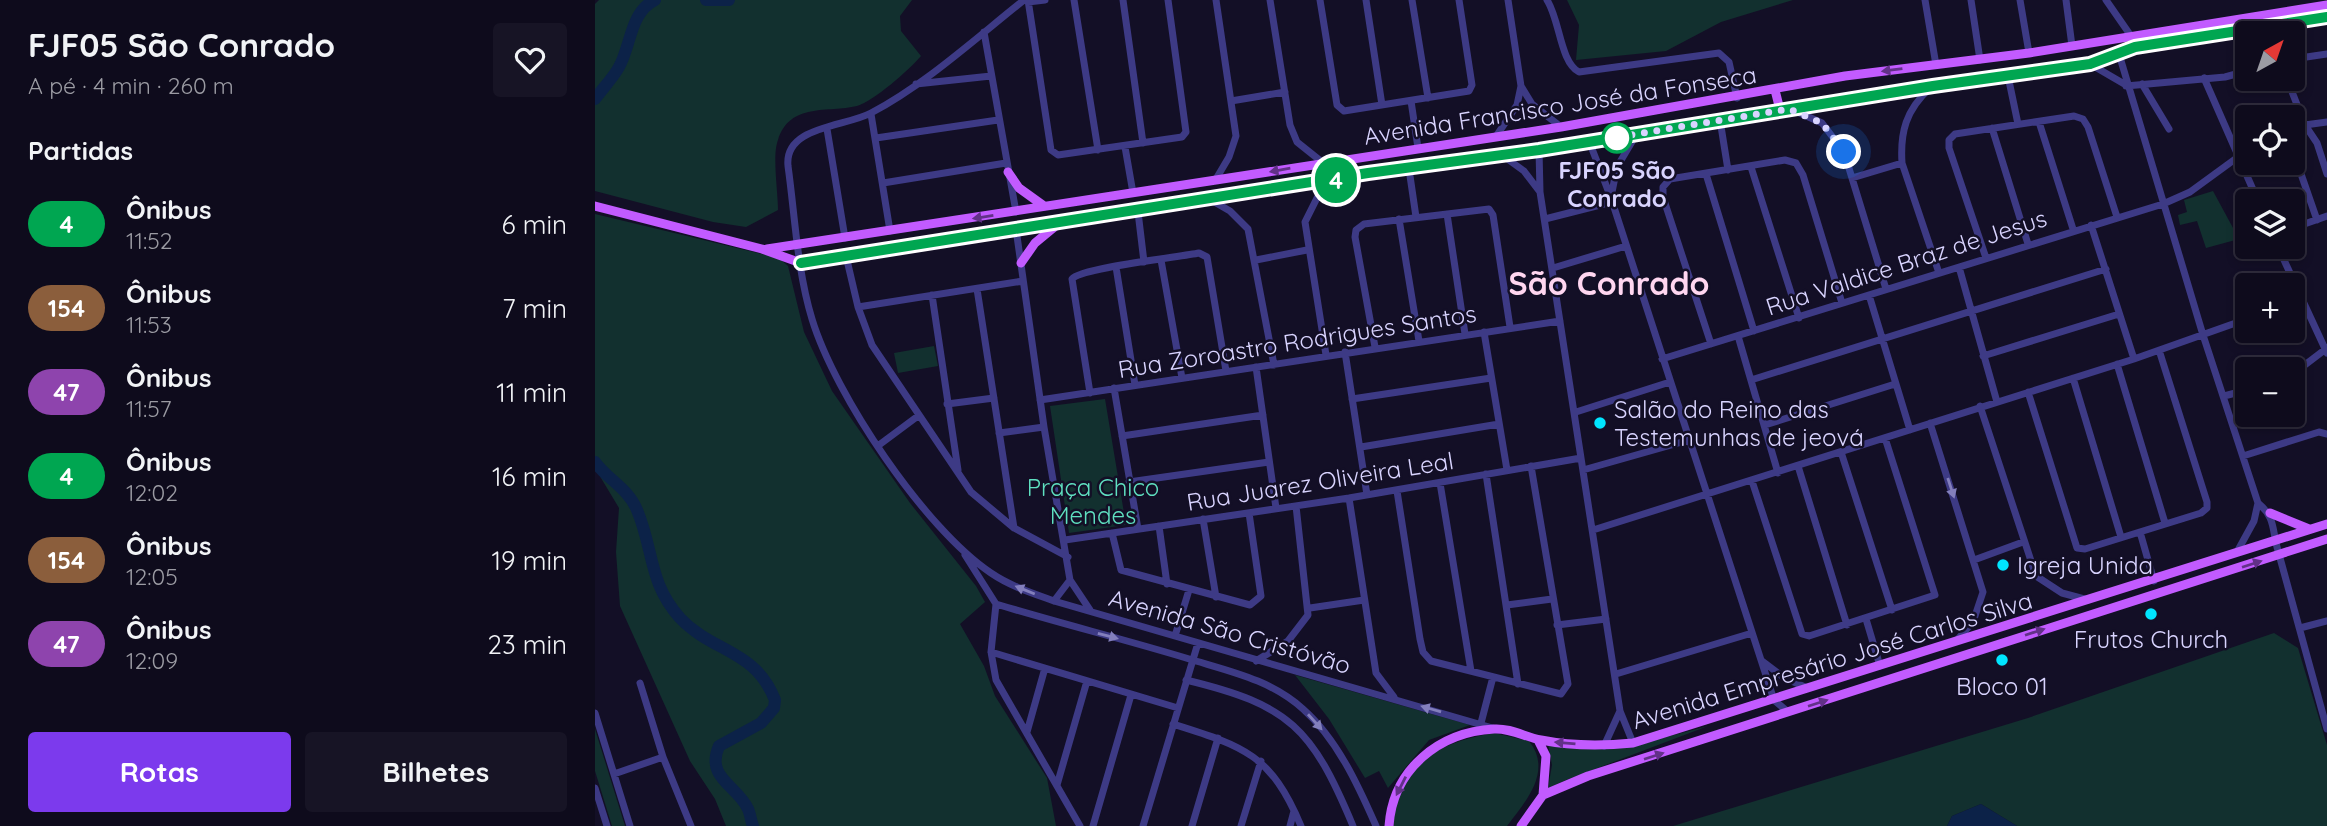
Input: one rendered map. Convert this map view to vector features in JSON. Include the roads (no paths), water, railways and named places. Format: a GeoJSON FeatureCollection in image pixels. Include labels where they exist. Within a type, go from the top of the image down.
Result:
{"type":"FeatureCollection","features":[{"type":"Feature","properties":{"kind":"main road","name":"Avenida Francisco José da Fonseca"},"geometry":{"type":"LineString","coordinates":[[762,249],[799,246],[1322,162],[1385,155],[1497,135],[1561,127],[1737,98],[1845,76],[2029,53],[2327,5]]}},
{"type":"Feature","properties":{"kind":"main road","name":"Avenida Francisco José da Fonseca"},"geometry":{"type":"LineString","coordinates":[[801,263],[1138,212],[1368,173],[1539,150],[1784,109],[2090,64],[2135,47],[2327,17]]}},
{"type":"Feature","properties":{"kind":"main road"},"geometry":{"type":"LineString","coordinates":[[1775,90],[1784,109]]}},
{"type":"Feature","properties":{"kind":"main road"},"geometry":{"type":"LineString","coordinates":[[1385,155],[1383,165],[1387,172]]}},
{"type":"Feature","properties":{"kind":"main road"},"geometry":{"type":"LineString","coordinates":[[1368,173],[1376,166],[1376,159],[1371,156]]}},
{"type":"Feature","properties":{"kind":"main road"},"geometry":{"type":"LineString","coordinates":[[1007,168],[1019,188],[1044,206]]}},
{"type":"Feature","properties":{"kind":"main road"},"geometry":{"type":"LineString","coordinates":[[1095,217],[1090,210],[1096,199]]}},
{"type":"Feature","properties":{"kind":"main road"},"geometry":{"type":"LineString","coordinates":[[1079,201],[1083,209],[1082,219]]}},
{"type":"Feature","properties":{"kind":"main road"},"geometry":{"type":"LineString","coordinates":[[595,206],[762,249],[801,263]]}},
{"type":"Feature","properties":{"kind":"main road"},"geometry":{"type":"LineString","coordinates":[[1021,263],[1035,243],[1062,222]]}},
{"type":"Feature","properties":{"kind":"main road"},"geometry":{"type":"LineString","coordinates":[[2270,513],[2311,529]]}},
{"type":"Feature","properties":{"kind":"main road","name":"Avenida Empresário José Carlos Silva"},"geometry":{"type":"LineString","coordinates":[[1389,826],[1398,791],[1420,758],[1452,737],[1496,729],[1538,740],[1604,746],[1633,743],[2327,524]]}},
{"type":"Feature","properties":{"kind":"main road","name":"Avenida Empresário José Carlos Silva"},"geometry":{"type":"LineString","coordinates":[[1543,795],[1588,776],[2327,539]]}},
{"type":"Feature","properties":{"kind":"main road"},"geometry":{"type":"LineString","coordinates":[[1521,826],[1543,795],[1546,756],[1538,740]]}},
{"type":"Feature","properties":{"kind":"street"},"geometry":{"type":"LineString","coordinates":[[1045,0],[1027,1],[871,114],[801,136],[788,152],[801,263],[811,317],[828,364],[849,402],[879,445],[921,505],[963,551],[996,604],[991,652],[996,680],[1080,826]]}},
{"type":"Feature","properties":{"kind":"street"},"geometry":{"type":"LineString","coordinates":[[1074,0],[1098,150]]}},
{"type":"Feature","properties":{"kind":"street"},"geometry":{"type":"LineString","coordinates":[[1123,0],[1143,143]]}},
{"type":"Feature","properties":{"kind":"street"},"geometry":{"type":"LineString","coordinates":[[1027,1],[1052,152],[1058,155],[1182,137],[1187,131],[1168,0]]}},
{"type":"Feature","properties":{"kind":"street"},"geometry":{"type":"LineString","coordinates":[[1216,0],[1235,141],[1216,180]]}},
{"type":"Feature","properties":{"kind":"street"},"geometry":{"type":"LineString","coordinates":[[1270,0],[1294,137],[1322,162]]}},
{"type":"Feature","properties":{"kind":"street"},"geometry":{"type":"LineString","coordinates":[[1320,0],[1338,107],[1352,111],[1466,93],[1471,88],[1459,0]]}},
{"type":"Feature","properties":{"kind":"street"},"geometry":{"type":"LineString","coordinates":[[1366,0],[1382,105]]}},
{"type":"Feature","properties":{"kind":"street"},"geometry":{"type":"LineString","coordinates":[[1412,0],[1428,98]]}},
{"type":"Feature","properties":{"kind":"street"},"geometry":{"type":"LineString","coordinates":[[1497,135],[1517,105],[1521,86],[1507,0]]}},
{"type":"Feature","properties":{"kind":"street"},"geometry":{"type":"LineString","coordinates":[[1547,0],[1556,16],[1568,61],[1579,72],[1719,53],[1729,62],[1737,98]]}},
{"type":"Feature","properties":{"kind":"street"},"geometry":{"type":"LineString","coordinates":[[1926,0],[1936,65]]}},
{"type":"Feature","properties":{"kind":"street"},"geometry":{"type":"LineString","coordinates":[[1971,0],[1980,60]]}},
{"type":"Feature","properties":{"kind":"street"},"geometry":{"type":"LineString","coordinates":[[2019,0],[2029,53]]}},
{"type":"Feature","properties":{"kind":"street"},"geometry":{"type":"LineString","coordinates":[[2066,0],[2072,46]]}},
{"type":"Feature","properties":{"kind":"street"},"geometry":{"type":"LineString","coordinates":[[2106,0],[2130,36]]}},
{"type":"Feature","properties":{"kind":"street"},"geometry":{"type":"LineString","coordinates":[[984,32],[1016,212]]}},
{"type":"Feature","properties":{"kind":"street"},"geometry":{"type":"LineString","coordinates":[[2119,54],[2126,85],[2258,506],[2237,552]]}},
{"type":"Feature","properties":{"kind":"street"},"geometry":{"type":"LineString","coordinates":[[2305,57],[2327,54]]}},
{"type":"Feature","properties":{"kind":"street"},"geometry":{"type":"LineString","coordinates":[[2090,64],[2126,85],[2235,73]]}},
{"type":"Feature","properties":{"kind":"street"},"geometry":{"type":"LineString","coordinates":[[915,84],[991,76]]}},
{"type":"Feature","properties":{"kind":"street"},"geometry":{"type":"LineString","coordinates":[[2008,76],[2018,124]]}},
{"type":"Feature","properties":{"kind":"street"},"geometry":{"type":"LineString","coordinates":[[2204,78],[2235,150]]}},
{"type":"Feature","properties":{"kind":"street"},"geometry":{"type":"LineString","coordinates":[[2142,84],[2169,128]]}},
{"type":"Feature","properties":{"kind":"street"},"geometry":{"type":"LineString","coordinates":[[1521,86],[1532,104],[1561,127]]}},
{"type":"Feature","properties":{"kind":"street"},"geometry":{"type":"LineString","coordinates":[[1933,86],[1918,99],[1905,122],[1902,163],[1938,273]]}},
{"type":"Feature","properties":{"kind":"street"},"geometry":{"type":"LineString","coordinates":[[1231,102],[1285,92]]}},
{"type":"Feature","properties":{"kind":"street"},"geometry":{"type":"LineString","coordinates":[[1411,101],[1417,148]]}},
{"type":"Feature","properties":{"kind":"street"},"geometry":{"type":"LineString","coordinates":[[1784,109],[1822,123],[1844,152],[1886,289]]}},
{"type":"Feature","properties":{"kind":"street"},"geometry":{"type":"LineString","coordinates":[[871,114],[890,231]]}},
{"type":"Feature","properties":{"kind":"street"},"geometry":{"type":"LineString","coordinates":[[1986,258],[1949,140],[1961,132],[2074,116],[2083,119],[2117,217]]}},
{"type":"Feature","properties":{"kind":"street"},"geometry":{"type":"LineString","coordinates":[[876,138],[998,120]]}},
{"type":"Feature","properties":{"kind":"street"},"geometry":{"type":"LineString","coordinates":[[1720,120],[1728,170]]}},
{"type":"Feature","properties":{"kind":"street"},"geometry":{"type":"LineString","coordinates":[[2039,122],[2073,229]]}},
{"type":"Feature","properties":{"kind":"street"},"geometry":{"type":"LineString","coordinates":[[2327,122],[2305,125],[2317,143],[2327,174]]}},
{"type":"Feature","properties":{"kind":"street"},"geometry":{"type":"LineString","coordinates":[[1992,128],[2028,244]]}},
{"type":"Feature","properties":{"kind":"street"},"geometry":{"type":"LineString","coordinates":[[827,129],[845,238]]}},
{"type":"Feature","properties":{"kind":"street"},"geometry":{"type":"LineString","coordinates":[[1612,200],[1617,167],[1636,135]]}},
{"type":"Feature","properties":{"kind":"street"},"geometry":{"type":"LineString","coordinates":[[1589,141],[1612,200],[1774,700],[1790,712]]}},
{"type":"Feature","properties":{"kind":"street"},"geometry":{"type":"LineString","coordinates":[[1125,147],[1133,193]]}},
{"type":"Feature","properties":{"kind":"street"},"geometry":{"type":"LineString","coordinates":[[1539,150],[1540,192],[1606,619],[1621,710],[1633,743]]}},
{"type":"Feature","properties":{"kind":"street"},"geometry":{"type":"LineString","coordinates":[[1502,155],[1524,171],[1540,192]]}},
{"type":"Feature","properties":{"kind":"street","name":"Rua Valdice Braz de Jesus"},"geometry":{"type":"LineString","coordinates":[[1662,359],[1800,318],[2073,229],[2163,204],[2195,189],[2235,159]]}},
{"type":"Feature","properties":{"kind":"street"},"geometry":{"type":"LineString","coordinates":[[1711,344],[1662,190],[1670,179],[1785,160],[1799,166],[1842,303]]}},
{"type":"Feature","properties":{"kind":"street"},"geometry":{"type":"LineString","coordinates":[[1852,178],[1902,163]]}},
{"type":"Feature","properties":{"kind":"street"},"geometry":{"type":"LineString","coordinates":[[1751,167],[1800,318]]}},
{"type":"Feature","properties":{"kind":"street"},"geometry":{"type":"LineString","coordinates":[[883,183],[1007,168]]}},
{"type":"Feature","properties":{"kind":"street"},"geometry":{"type":"LineString","coordinates":[[1409,169],[1416,217]]}},
{"type":"Feature","properties":{"kind":"street"},"geometry":{"type":"LineString","coordinates":[[1706,174],[1754,331]]}},
{"type":"Feature","properties":{"kind":"street"},"geometry":{"type":"LineString","coordinates":[[2301,175],[2317,220]]}},
{"type":"Feature","properties":{"kind":"street"},"geometry":{"type":"LineString","coordinates":[[1325,355],[1307,250],[1305,222],[1322,191],[1337,179]]}},
{"type":"Feature","properties":{"kind":"street"},"geometry":{"type":"LineString","coordinates":[[1211,200],[1226,208],[1247,227],[1257,260],[1274,365]]}},
{"type":"Feature","properties":{"kind":"street"},"geometry":{"type":"LineString","coordinates":[[1545,219],[1612,200]]}},
{"type":"Feature","properties":{"kind":"street"},"geometry":{"type":"LineString","coordinates":[[1375,347],[1355,234],[1364,224],[1485,208],[1492,212],[1510,327]]}},
{"type":"Feature","properties":{"kind":"street"},"geometry":{"type":"LineString","coordinates":[[1138,212],[1144,262]]}},
{"type":"Feature","properties":{"kind":"street"},"geometry":{"type":"LineString","coordinates":[[1447,214],[1465,334]]}},
{"type":"Feature","properties":{"kind":"street"},"geometry":{"type":"LineString","coordinates":[[2305,224],[2327,216]]}},
{"type":"Feature","properties":{"kind":"street"},"geometry":{"type":"LineString","coordinates":[[1399,219],[1419,341]]}},
{"type":"Feature","properties":{"kind":"street"},"geometry":{"type":"LineString","coordinates":[[2091,225],[2134,359]]}},
{"type":"Feature","properties":{"kind":"street"},"geometry":{"type":"LineString","coordinates":[[1016,229],[1044,427],[1070,580],[1090,611]]}},
{"type":"Feature","properties":{"kind":"street"},"geometry":{"type":"LineString","coordinates":[[1553,268],[1626,246]]}},
{"type":"Feature","properties":{"kind":"street"},"geometry":{"type":"LineString","coordinates":[[1257,260],[1307,250]]}},
{"type":"Feature","properties":{"kind":"street"},"geometry":{"type":"LineString","coordinates":[[1090,393],[1072,279],[1076,274],[1199,253],[1207,257],[1226,371]]}},
{"type":"Feature","properties":{"kind":"street"},"geometry":{"type":"LineString","coordinates":[[846,256],[858,307],[877,354],[978,500],[1014,528],[1068,557]]}},
{"type":"Feature","properties":{"kind":"street"},"geometry":{"type":"LineString","coordinates":[[2284,259],[2326,350],[2305,365]]}},
{"type":"Feature","properties":{"kind":"street"},"geometry":{"type":"LineString","coordinates":[[1161,260],[1182,378]]}},
{"type":"Feature","properties":{"kind":"street"},"geometry":{"type":"LineString","coordinates":[[1116,267],[1135,385]]}},
{"type":"Feature","properties":{"kind":"street"},"geometry":{"type":"LineString","coordinates":[[1959,267],[1997,401]]}},
{"type":"Feature","properties":{"kind":"street"},"geometry":{"type":"LineString","coordinates":[[1752,380],[2106,269]]}},
{"type":"Feature","properties":{"kind":"street"},"geometry":{"type":"LineString","coordinates":[[858,307],[1023,281]]}},
{"type":"Feature","properties":{"kind":"street"},"geometry":{"type":"LineString","coordinates":[[977,289],[1014,528]]}},
{"type":"Feature","properties":{"kind":"street"},"geometry":{"type":"LineString","coordinates":[[932,295],[959,474]]}},
{"type":"Feature","properties":{"kind":"street"},"geometry":{"type":"LineString","coordinates":[[1869,295],[1910,430]]}},
{"type":"Feature","properties":{"kind":"street"},"geometry":{"type":"LineString","coordinates":[[1983,356],[2119,314]]}},
{"type":"Feature","properties":{"kind":"street","name":"Rua Zoroastro Rodrigues Santos"},"geometry":{"type":"LineString","coordinates":[[1040,400],[1560,321]]}},
{"type":"Feature","properties":{"kind":"street"},"geometry":{"type":"LineString","coordinates":[[1593,530],[2134,359],[2235,323]]}},
{"type":"Feature","properties":{"kind":"street"},"geometry":{"type":"LineString","coordinates":[[1484,332],[1507,470]]}},
{"type":"Feature","properties":{"kind":"street"},"geometry":{"type":"LineString","coordinates":[[1738,336],[1778,473]]}},
{"type":"Feature","properties":{"kind":"street"},"geometry":{"type":"LineString","coordinates":[[2028,392],[2077,548],[2085,549],[2201,513],[2208,505],[2159,350]]}},
{"type":"Feature","properties":{"kind":"street"},"geometry":{"type":"LineString","coordinates":[[1345,352],[1367,495]]}},
{"type":"Feature","properties":{"kind":"street"},"geometry":{"type":"LineString","coordinates":[[2117,364],[2165,523]]}},
{"type":"Feature","properties":{"kind":"street"},"geometry":{"type":"LineString","coordinates":[[1256,367],[1276,508]]}},
{"type":"Feature","properties":{"kind":"street"},"geometry":{"type":"LineString","coordinates":[[1352,399],[1491,378]]}},
{"type":"Feature","properties":{"kind":"street"},"geometry":{"type":"LineString","coordinates":[[2073,378],[2121,537]]}},
{"type":"Feature","properties":{"kind":"street"},"geometry":{"type":"LineString","coordinates":[[1576,412],[1670,382]]}},
{"type":"Feature","properties":{"kind":"street"},"geometry":{"type":"LineString","coordinates":[[1765,425],[1895,384]]}},
{"type":"Feature","properties":{"kind":"street"},"geometry":{"type":"LineString","coordinates":[[1114,388],[1138,530]]}},
{"type":"Feature","properties":{"kind":"street"},"geometry":{"type":"LineString","coordinates":[[2224,396],[2235,393]]}},
{"type":"Feature","properties":{"kind":"street"},"geometry":{"type":"LineString","coordinates":[[947,404],[993,398]]}},
{"type":"Feature","properties":{"kind":"street"},"geometry":{"type":"LineString","coordinates":[[1980,406],[2036,576],[2062,593],[2088,600]]}},
{"type":"Feature","properties":{"kind":"street"},"geometry":{"type":"LineString","coordinates":[[1122,436],[1263,415]]}},
{"type":"Feature","properties":{"kind":"street"},"geometry":{"type":"LineString","coordinates":[[879,445],[918,416]]}},
{"type":"Feature","properties":{"kind":"street"},"geometry":{"type":"LineString","coordinates":[[1930,423],[1983,592],[1973,622],[1955,642]]}},
{"type":"Feature","properties":{"kind":"street"},"geometry":{"type":"LineString","coordinates":[[1360,447],[1499,424]]}},
{"type":"Feature","properties":{"kind":"street"},"geometry":{"type":"LineString","coordinates":[[999,433],[1044,427]]}},
{"type":"Feature","properties":{"kind":"street"},"geometry":{"type":"LineString","coordinates":[[2243,456],[2319,432],[2327,434]]}},
{"type":"Feature","properties":{"kind":"street"},"geometry":{"type":"LineString","coordinates":[[1752,481],[1802,634],[1809,636],[1866,619],[1935,593],[1885,438]]}},
{"type":"Feature","properties":{"kind":"street"},"geometry":{"type":"LineString","coordinates":[[1583,470],[1689,440]]}},
{"type":"Feature","properties":{"kind":"street"},"geometry":{"type":"LineString","coordinates":[[1841,453],[1892,610]]}},
{"type":"Feature","properties":{"kind":"street","name":"Rua Juarez Oliveira Leal"},"geometry":{"type":"LineString","coordinates":[[1065,540],[1397,491],[1581,458]]}},
{"type":"Feature","properties":{"kind":"street"},"geometry":{"type":"LineString","coordinates":[[1129,482],[1269,462]]}},
{"type":"Feature","properties":{"kind":"street"},"geometry":{"type":"LineString","coordinates":[[1397,491],[1423,652],[1431,661],[1552,694],[1566,690],[1568,684],[1531,466]]}},
{"type":"Feature","properties":{"kind":"street"},"geometry":{"type":"LineString","coordinates":[[1798,466],[1847,625]]}},
{"type":"Feature","properties":{"kind":"street"},"geometry":{"type":"LineString","coordinates":[[1486,474],[1518,684]]}},
{"type":"Feature","properties":{"kind":"street"},"geometry":{"type":"LineString","coordinates":[[1440,483],[1471,671]]}},
{"type":"Feature","properties":{"kind":"street"},"geometry":{"type":"LineString","coordinates":[[1349,498],[1376,673],[1394,698]]}},
{"type":"Feature","properties":{"kind":"street"},"geometry":{"type":"LineString","coordinates":[[1255,661],[1296,634],[1310,608],[1296,506]]}},
{"type":"Feature","properties":{"kind":"street"},"geometry":{"type":"LineString","coordinates":[[2258,506],[2270,513],[2276,532],[2275,541],[2327,729]]}},
{"type":"Feature","properties":{"kind":"street"},"geometry":{"type":"LineString","coordinates":[[1112,533],[1119,568],[1167,584],[1250,605],[1261,596],[1249,513]]}},
{"type":"Feature","properties":{"kind":"street"},"geometry":{"type":"LineString","coordinates":[[1203,519],[1216,597]]}},
{"type":"Feature","properties":{"kind":"street"},"geometry":{"type":"LineString","coordinates":[[1159,526],[1167,584]]}},
{"type":"Feature","properties":{"kind":"street"},"geometry":{"type":"LineString","coordinates":[[2140,532],[2154,580]]}},
{"type":"Feature","properties":{"kind":"street"},"geometry":{"type":"LineString","coordinates":[[1974,560],[2023,542]]}},
{"type":"Feature","properties":{"kind":"street","name":"Avenida São Cristóvão"},"geometry":{"type":"LineString","coordinates":[[963,551],[991,573],[1054,601],[1496,729]]}},
{"type":"Feature","properties":{"kind":"street"},"geometry":{"type":"LineString","coordinates":[[986,590],[985,577],[991,573]]}},
{"type":"Feature","properties":{"kind":"street"},"geometry":{"type":"LineString","coordinates":[[1054,601],[1070,580]]}},
{"type":"Feature","properties":{"kind":"street"},"geometry":{"type":"LineString","coordinates":[[1175,636],[1189,590]]}},
{"type":"Feature","properties":{"kind":"street"},"geometry":{"type":"LineString","coordinates":[[1507,605],[1552,599]]}},
{"type":"Feature","properties":{"kind":"street"},"geometry":{"type":"LineString","coordinates":[[1310,608],[1364,600]]}},
{"type":"Feature","properties":{"kind":"street","name":"Avenida São Cristóvão"},"geometry":{"type":"LineString","coordinates":[[996,604],[1261,681],[1304,710],[1341,756],[1376,826]]}},
{"type":"Feature","properties":{"kind":"street"},"geometry":{"type":"LineString","coordinates":[[1557,625],[1606,619]]}},
{"type":"Feature","properties":{"kind":"street"},"geometry":{"type":"LineString","coordinates":[[1866,619],[1880,666]]}},
{"type":"Feature","properties":{"kind":"street"},"geometry":{"type":"LineString","coordinates":[[2300,628],[2327,621]]}},
{"type":"Feature","properties":{"kind":"street"},"geometry":{"type":"LineString","coordinates":[[1616,674],[1752,633]]}},
{"type":"Feature","properties":{"kind":"street"},"geometry":{"type":"LineString","coordinates":[[1143,826],[1198,643]]}},
{"type":"Feature","properties":{"kind":"street"},"geometry":{"type":"LineString","coordinates":[[991,652],[1178,708]]}},
{"type":"Feature","properties":{"kind":"street"},"geometry":{"type":"LineString","coordinates":[[1762,661],[1789,681],[1808,688]]}},
{"type":"Feature","properties":{"kind":"street"},"geometry":{"type":"LineString","coordinates":[[1027,732],[1045,668]]}},
{"type":"Feature","properties":{"kind":"street"},"geometry":{"type":"LineString","coordinates":[[1481,723],[1493,677]]}},
{"type":"Feature","properties":{"kind":"street"},"geometry":{"type":"LineString","coordinates":[[1186,680],[1248,696],[1295,727],[1321,759],[1353,826]]}},
{"type":"Feature","properties":{"kind":"street"},"geometry":{"type":"LineString","coordinates":[[1057,785],[1087,681]]}},
{"type":"Feature","properties":{"kind":"street"},"geometry":{"type":"LineString","coordinates":[[640,682],[666,766],[691,826]]}},
{"type":"Feature","properties":{"kind":"street"},"geometry":{"type":"LineString","coordinates":[[1093,826],[1131,695]]}},
{"type":"Feature","properties":{"kind":"street"},"geometry":{"type":"LineString","coordinates":[[1604,746],[1621,710]]}},
{"type":"Feature","properties":{"kind":"street"},"geometry":{"type":"LineString","coordinates":[[595,713],[630,826]]}},
{"type":"Feature","properties":{"kind":"street"},"geometry":{"type":"LineString","coordinates":[[1173,724],[1242,748],[1261,761],[1294,810],[1301,826]]}},
{"type":"Feature","properties":{"kind":"street"},"geometry":{"type":"LineString","coordinates":[[1192,826],[1218,738]]}},
{"type":"Feature","properties":{"kind":"street"},"geometry":{"type":"LineString","coordinates":[[614,774],[663,757]]}},
{"type":"Feature","properties":{"kind":"street"},"geometry":{"type":"LineString","coordinates":[[1241,826],[1261,761]]}},
{"type":"Feature","properties":{"kind":"street"},"geometry":{"type":"LineString","coordinates":[[595,788],[607,826]]}},
{"type":"Feature","properties":{"kind":"street"},"geometry":{"type":"LineString","coordinates":[[1290,826],[1294,810]]}},
{"type":"Feature","properties":{"kind":"water"},"geometry":{"type":"Polygon","coordinates":[[[1981,804],[2017,826],[1947,826],[1952,816],[1981,804]]]}},
{"type":"Feature","properties":{"kind":"waterway"},"geometry":{"type":"LineString","coordinates":[[595,99],[619,67],[636,21],[647,5],[655,0]]}},
{"type":"Feature","properties":{"kind":"waterway"},"geometry":{"type":"LineString","coordinates":[[706,0],[729,0]]}},
{"type":"Feature","properties":{"kind":"waterway"},"geometry":{"type":"LineString","coordinates":[[595,462],[633,502],[657,579],[670,605],[693,629],[745,661],[767,683],[775,700],[774,708],[761,723],[719,746],[716,757],[719,774],[743,801],[753,826]]}},
{"type":"Feature","properties":{"kind":"place","name":"FJF05 São Conrado"},"geometry":{"type":"Point","coordinates":[1617,138]}},
{"type":"Feature","properties":{"kind":"place","name":"Salão do Reino das Testemunhas de jeová"},"geometry":{"type":"Point","coordinates":[1600,423]}},
{"type":"Feature","properties":{"kind":"place","name":"Igreja Unida"},"geometry":{"type":"Point","coordinates":[2003,565]}},
{"type":"Feature","properties":{"kind":"place","name":"Frutos Church"},"geometry":{"type":"Point","coordinates":[2151,614]}},
{"type":"Feature","properties":{"kind":"place","name":"Bloco 01"},"geometry":{"type":"Point","coordinates":[2002,660]}},
{"type":"Feature","properties":{"kind":"district","name":"São Conrado"},"geometry":{"type":"Point","coordinates":[1609,283]}},
{"type":"Feature","properties":{"kind":"park label","name":"Praça Chico Mendes"},"geometry":{"type":"Point","coordinates":[1093,501]}}]}
